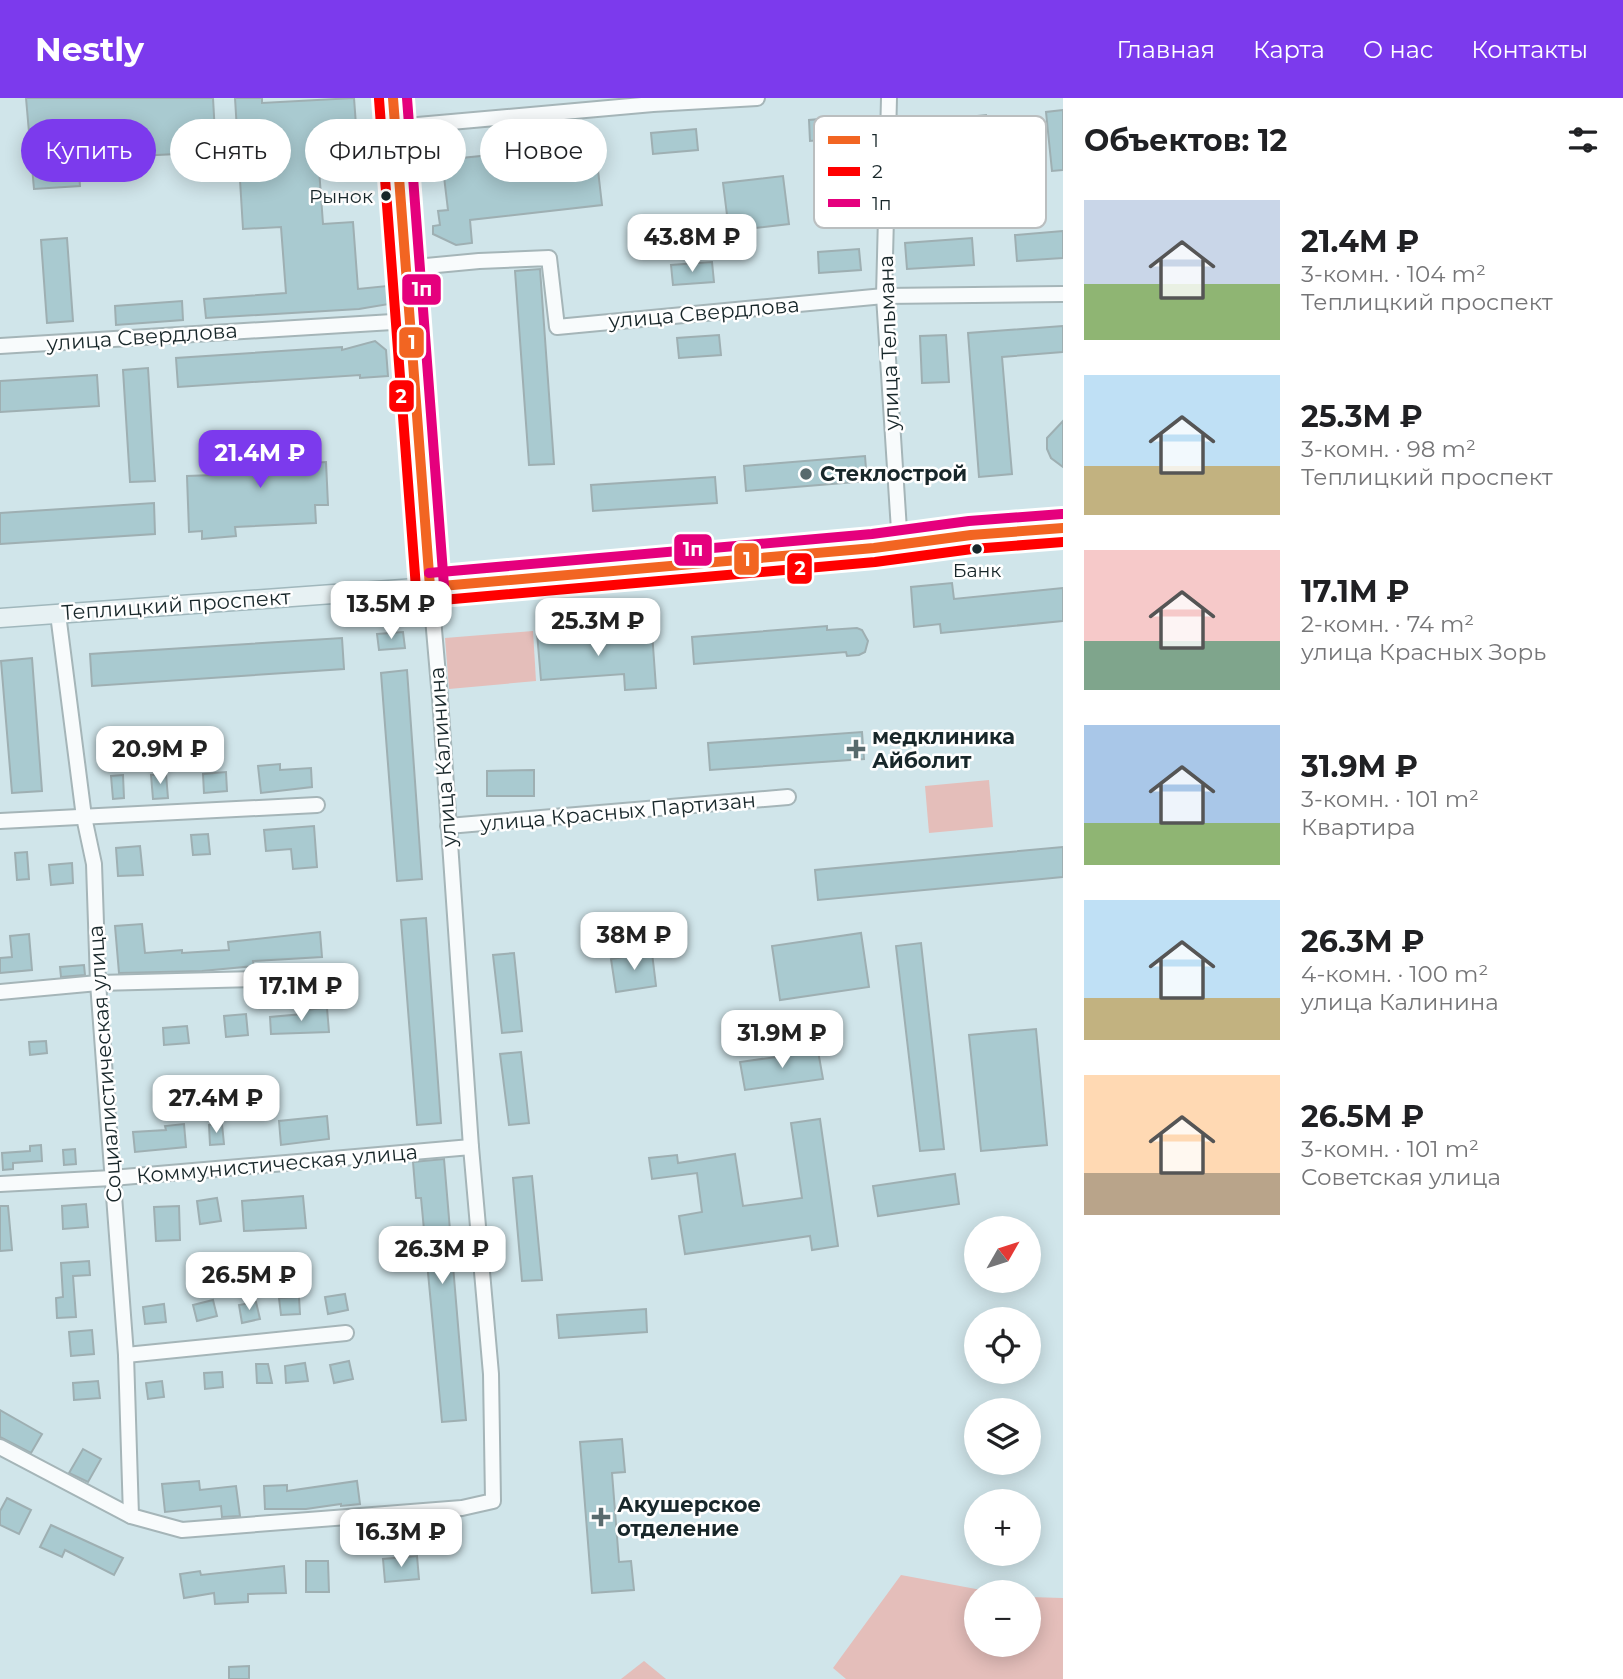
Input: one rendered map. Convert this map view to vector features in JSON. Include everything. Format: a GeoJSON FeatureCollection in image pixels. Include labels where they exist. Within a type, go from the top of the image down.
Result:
{"type":"FeatureCollection","features":[{"type":"Feature","properties":{"kind":"main road","name":"Теплицкий проспект"},"geometry":{"type":"LineString","coordinates":[[0,618],[430,587],[1063,528]]}},
{"type":"Feature","properties":{"kind":"street","name":"улица Калинина"},"geometry":{"type":"LineString","coordinates":[[393,98],[394,119]]}},
{"type":"Feature","properties":{"kind":"street"},"geometry":{"type":"LineString","coordinates":[[466,121],[757,98]]}},
{"type":"Feature","properties":{"kind":"street","name":"улица Тельмана"},"geometry":{"type":"LineString","coordinates":[[889,98],[889,116]]}},
{"type":"Feature","properties":{"kind":"street","name":"улица Калинина"},"geometry":{"type":"LineString","coordinates":[[131,1516],[182,1530],[462,1508],[493,1501],[491,1374],[471,1147],[399,182]]}},
{"type":"Feature","properties":{"kind":"street","name":"улица Тельмана"},"geometry":{"type":"LineString","coordinates":[[886,228],[884,296],[900,545]]}},
{"type":"Feature","properties":{"kind":"street","name":"улица Свердлова"},"geometry":{"type":"LineString","coordinates":[[405,268],[549,258],[557,327],[884,296],[1063,294]]}},
{"type":"Feature","properties":{"kind":"street","name":"улица Свердлова"},"geometry":{"type":"LineString","coordinates":[[0,346],[409,321]]}},
{"type":"Feature","properties":{"kind":"street","name":"Социалистическая улица"},"geometry":{"type":"LineString","coordinates":[[58,614],[84,817],[94,864],[98,983],[126,1355],[131,1516]]}},
{"type":"Feature","properties":{"kind":"street","name":"улица Красных Партизан"},"geometry":{"type":"LineString","coordinates":[[448,827],[788,797]]}},
{"type":"Feature","properties":{"kind":"street"},"geometry":{"type":"LineString","coordinates":[[0,821],[317,805]]}},
{"type":"Feature","properties":{"kind":"street"},"geometry":{"type":"LineString","coordinates":[[0,992],[98,983],[330,976]]}},
{"type":"Feature","properties":{"kind":"street","name":"Коммунистическая улица"},"geometry":{"type":"LineString","coordinates":[[0,1184],[112,1178],[471,1147]]}},
{"type":"Feature","properties":{"kind":"street"},"geometry":{"type":"LineString","coordinates":[[126,1355],[346,1333]]}},
{"type":"Feature","properties":{"kind":"street"},"geometry":{"type":"LineString","coordinates":[[0,1447],[131,1516]]}},
{"type":"Feature","properties":{"kind":"shaded area"},"geometry":{"type":"Polygon","coordinates":[[[533,631],[536,681],[449,689],[445,638],[533,631]]]}},
{"type":"Feature","properties":{"kind":"shaded area"},"geometry":{"type":"Polygon","coordinates":[[[989,780],[993,827],[929,833],[925,786],[989,780]]]}},
{"type":"Feature","properties":{"kind":"shaded area"},"geometry":{"type":"Polygon","coordinates":[[[901,1575],[964,1587],[964,1657],[1041,1657],[1041,1597],[1063,1598],[1063,1679],[846,1679],[833,1668],[901,1575]]]}},
{"type":"Feature","properties":{"kind":"shaded area"},"geometry":{"type":"Polygon","coordinates":[[[644,1661],[666,1679],[621,1679],[644,1661]]]}},
{"type":"Feature","properties":{"kind":"building"},"geometry":{"type":"Polygon","coordinates":[[[26,98],[213,98],[214,119],[170,119],[170,154],[156,155],[156,119],[28,119],[26,98]]]}},
{"type":"Feature","properties":{"kind":"building"},"geometry":{"type":"Polygon","coordinates":[[[235,98],[262,98],[262,103],[354,98],[356,119],[305,119],[305,182],[320,182],[323,224],[353,222],[358,289],[387,286],[389,304],[359,309],[206,318],[204,299],[286,293],[281,227],[243,229],[240,182],[291,182],[291,119],[236,119],[235,98]]]}},
{"type":"Feature","properties":{"kind":"building"},"geometry":{"type":"Polygon","coordinates":[[[1063,110],[1063,170],[1052,171],[1046,112],[1063,110]]]}},
{"type":"Feature","properties":{"kind":"building"},"geometry":{"type":"Polygon","coordinates":[[[809,120],[814,120],[814,141],[810,141],[809,120]]]}},
{"type":"Feature","properties":{"kind":"building"},"geometry":{"type":"Polygon","coordinates":[[[696,129],[698,150],[653,154],[651,133],[696,129]]]}},
{"type":"Feature","properties":{"kind":"building"},"geometry":{"type":"Polygon","coordinates":[[[480,156],[480,182],[599,182],[602,205],[470,220],[472,243],[456,245],[433,234],[433,226],[440,225],[438,211],[448,210],[445,182],[466,182],[466,157],[480,156]]]}},
{"type":"Feature","properties":{"kind":"building"},"geometry":{"type":"Polygon","coordinates":[[[783,176],[789,224],[729,231],[723,183],[783,176]]]}},
{"type":"Feature","properties":{"kind":"building"},"geometry":{"type":"Polygon","coordinates":[[[33,182],[80,182],[80,186],[34,189],[33,182]]]}},
{"type":"Feature","properties":{"kind":"building"},"geometry":{"type":"Polygon","coordinates":[[[1063,231],[1063,258],[1017,261],[1015,235],[1063,231]]]}},
{"type":"Feature","properties":{"kind":"building"},"geometry":{"type":"Polygon","coordinates":[[[67,238],[73,321],[47,323],[41,240],[67,238]]]}},
{"type":"Feature","properties":{"kind":"building"},"geometry":{"type":"Polygon","coordinates":[[[972,238],[974,265],[907,269],[905,243],[972,238]]]}},
{"type":"Feature","properties":{"kind":"building"},"geometry":{"type":"Polygon","coordinates":[[[859,249],[861,270],[819,273],[818,252],[859,249]]]}},
{"type":"Feature","properties":{"kind":"building"},"geometry":{"type":"Polygon","coordinates":[[[712,262],[714,282],[673,285],[671,265],[712,262]]]}},
{"type":"Feature","properties":{"kind":"building"},"geometry":{"type":"Polygon","coordinates":[[[540,269],[554,464],[529,465],[515,271],[540,269]]]}},
{"type":"Feature","properties":{"kind":"building"},"geometry":{"type":"Polygon","coordinates":[[[182,301],[183,320],[116,325],[115,306],[182,301]]]}},
{"type":"Feature","properties":{"kind":"building"},"geometry":{"type":"Polygon","coordinates":[[[1063,326],[1063,352],[1002,357],[1012,474],[979,477],[968,333],[1063,326]]]}},
{"type":"Feature","properties":{"kind":"building"},"geometry":{"type":"Polygon","coordinates":[[[719,335],[721,355],[679,358],[677,338],[719,335]]]}},
{"type":"Feature","properties":{"kind":"building"},"geometry":{"type":"Polygon","coordinates":[[[946,335],[949,382],[922,383],[920,336],[946,335]]]}},
{"type":"Feature","properties":{"kind":"building"},"geometry":{"type":"Polygon","coordinates":[[[375,341],[386,350],[388,376],[360,378],[360,375],[178,387],[176,358],[342,347],[342,350],[375,341]]]}},
{"type":"Feature","properties":{"kind":"building"},"geometry":{"type":"Polygon","coordinates":[[[148,368],[155,481],[130,482],[123,370],[148,368]]]}},
{"type":"Feature","properties":{"kind":"building"},"geometry":{"type":"Polygon","coordinates":[[[97,375],[99,406],[0,412],[0,381],[97,375]]]}},
{"type":"Feature","properties":{"kind":"building"},"geometry":{"type":"Polygon","coordinates":[[[1063,421],[1063,467],[1051,458],[1047,449],[1047,438],[1063,421]]]}},
{"type":"Feature","properties":{"kind":"building"},"geometry":{"type":"Polygon","coordinates":[[[310,435],[311,463],[326,462],[328,505],[315,505],[316,523],[235,527],[236,536],[202,539],[202,531],[189,532],[187,476],[243,474],[242,452],[264,450],[264,438],[310,435]]]}},
{"type":"Feature","properties":{"kind":"building","name":"Стеклострой"},"geometry":{"type":"Polygon","coordinates":[[[865,456],[867,481],[746,491],[744,466],[865,456]]]}},
{"type":"Feature","properties":{"kind":"building"},"geometry":{"type":"Polygon","coordinates":[[[715,477],[717,503],[593,511],[591,485],[715,477]]]}},
{"type":"Feature","properties":{"kind":"building"},"geometry":{"type":"Polygon","coordinates":[[[154,503],[155,534],[0,544],[0,513],[154,503]]]}},
{"type":"Feature","properties":{"kind":"building"},"geometry":{"type":"Polygon","coordinates":[[[952,583],[954,599],[1063,588],[1063,621],[941,633],[940,624],[914,627],[911,587],[952,583]]]}},
{"type":"Feature","properties":{"kind":"building"},"geometry":{"type":"Polygon","coordinates":[[[827,626],[827,630],[862,630],[868,641],[865,652],[847,656],[846,652],[694,664],[692,637],[827,626]]]}},
{"type":"Feature","properties":{"kind":"building"},"geometry":{"type":"Polygon","coordinates":[[[570,630],[570,639],[652,632],[656,688],[625,690],[624,674],[541,680],[537,633],[570,630]]]}},
{"type":"Feature","properties":{"kind":"building"},"geometry":{"type":"Polygon","coordinates":[[[403,632],[405,648],[379,650],[377,634],[403,632]]]}},
{"type":"Feature","properties":{"kind":"building"},"geometry":{"type":"Polygon","coordinates":[[[342,638],[344,669],[92,686],[90,654],[342,638]]]}},
{"type":"Feature","properties":{"kind":"building"},"geometry":{"type":"Polygon","coordinates":[[[32,658],[42,791],[12,793],[1,661],[32,658]]]}},
{"type":"Feature","properties":{"kind":"building"},"geometry":{"type":"Polygon","coordinates":[[[407,670],[422,879],[397,881],[381,673],[407,670]]]}},
{"type":"Feature","properties":{"kind":"building"},"geometry":{"type":"Polygon","coordinates":[[[862,732],[864,759],[710,770],[708,743],[862,732]]]}},
{"type":"Feature","properties":{"kind":"building"},"geometry":{"type":"Polygon","coordinates":[[[280,764],[280,770],[311,768],[312,787],[261,793],[258,766],[280,764]]]}},
{"type":"Feature","properties":{"kind":"building"},"geometry":{"type":"Polygon","coordinates":[[[534,770],[534,796],[487,796],[487,771],[534,770]]]}},
{"type":"Feature","properties":{"kind":"building"},"geometry":{"type":"Polygon","coordinates":[[[226,772],[227,791],[204,793],[203,774],[226,772]]]}},
{"type":"Feature","properties":{"kind":"building"},"geometry":{"type":"Polygon","coordinates":[[[166,774],[168,798],[153,799],[151,775],[166,774]]]}},
{"type":"Feature","properties":{"kind":"building"},"geometry":{"type":"Polygon","coordinates":[[[123,775],[124,798],[113,799],[111,776],[123,775]]]}},
{"type":"Feature","properties":{"kind":"building"},"geometry":{"type":"Polygon","coordinates":[[[314,826],[317,867],[293,869],[291,849],[266,851],[264,830],[314,826]]]}},
{"type":"Feature","properties":{"kind":"building"},"geometry":{"type":"Polygon","coordinates":[[[208,834],[210,854],[193,855],[191,835],[208,834]]]}},
{"type":"Feature","properties":{"kind":"building"},"geometry":{"type":"Polygon","coordinates":[[[140,846],[143,875],[118,876],[116,848],[140,846]]]}},
{"type":"Feature","properties":{"kind":"building"},"geometry":{"type":"Polygon","coordinates":[[[1063,847],[1063,877],[818,900],[815,870],[1063,847]]]}},
{"type":"Feature","properties":{"kind":"building"},"geometry":{"type":"Polygon","coordinates":[[[27,852],[29,879],[17,880],[15,853],[27,852]]]}},
{"type":"Feature","properties":{"kind":"building"},"geometry":{"type":"Polygon","coordinates":[[[72,863],[73,883],[51,885],[49,865],[72,863]]]}},
{"type":"Feature","properties":{"kind":"building"},"geometry":{"type":"Polygon","coordinates":[[[426,918],[441,1123],[417,1125],[401,920],[426,918]]]}},
{"type":"Feature","properties":{"kind":"building"},"geometry":{"type":"Polygon","coordinates":[[[142,924],[145,953],[229,950],[228,942],[320,932],[322,957],[253,961],[254,966],[202,971],[119,973],[115,926],[142,924]]]}},
{"type":"Feature","properties":{"kind":"building"},"geometry":{"type":"Polygon","coordinates":[[[861,933],[869,987],[780,1000],[772,946],[861,933]]]}},
{"type":"Feature","properties":{"kind":"building"},"geometry":{"type":"Polygon","coordinates":[[[29,934],[32,970],[0,973],[0,958],[12,957],[10,936],[29,934]]]}},
{"type":"Feature","properties":{"kind":"building"},"geometry":{"type":"Polygon","coordinates":[[[921,943],[944,1149],[920,1151],[896,946],[921,943]]]}},
{"type":"Feature","properties":{"kind":"building"},"geometry":{"type":"Polygon","coordinates":[[[514,953],[522,1031],[502,1033],[493,955],[514,953]]]}},
{"type":"Feature","properties":{"kind":"building"},"geometry":{"type":"Polygon","coordinates":[[[652,953],[656,986],[616,992],[611,959],[652,953]]]}},
{"type":"Feature","properties":{"kind":"building"},"geometry":{"type":"Polygon","coordinates":[[[84,965],[85,975],[61,977],[60,967],[84,965]]]}},
{"type":"Feature","properties":{"kind":"building"},"geometry":{"type":"Polygon","coordinates":[[[327,1008],[329,1032],[271,1034],[270,1017],[303,1014],[302,1010],[327,1008]]]}},
{"type":"Feature","properties":{"kind":"building"},"geometry":{"type":"Polygon","coordinates":[[[246,1014],[248,1035],[226,1037],[224,1016],[246,1014]]]}},
{"type":"Feature","properties":{"kind":"building"},"geometry":{"type":"Polygon","coordinates":[[[187,1026],[189,1043],[164,1045],[163,1028],[187,1026]]]}},
{"type":"Feature","properties":{"kind":"building"},"geometry":{"type":"Polygon","coordinates":[[[1036,1029],[1047,1145],[981,1151],[969,1035],[1036,1029]]]}},
{"type":"Feature","properties":{"kind":"building"},"geometry":{"type":"Polygon","coordinates":[[[46,1041],[47,1053],[30,1055],[29,1042],[46,1041]]]}},
{"type":"Feature","properties":{"kind":"building"},"geometry":{"type":"Polygon","coordinates":[[[818,1051],[823,1079],[745,1090],[740,1062],[818,1051]]]}},
{"type":"Feature","properties":{"kind":"building"},"geometry":{"type":"Polygon","coordinates":[[[521,1052],[529,1123],[509,1125],[500,1054],[521,1052]]]}},
{"type":"Feature","properties":{"kind":"building"},"geometry":{"type":"Polygon","coordinates":[[[327,1116],[329,1139],[281,1145],[279,1121],[327,1116]]]}},
{"type":"Feature","properties":{"kind":"building"},"geometry":{"type":"Polygon","coordinates":[[[820,1119],[838,1246],[812,1250],[810,1236],[685,1254],[679,1216],[702,1212],[697,1173],[652,1179],[649,1158],[677,1155],[678,1163],[735,1154],[743,1206],[802,1198],[791,1123],[820,1119]]]}},
{"type":"Feature","properties":{"kind":"building"},"geometry":{"type":"Polygon","coordinates":[[[184,1124],[186,1147],[135,1152],[133,1132],[166,1130],[165,1126],[184,1124]]]}},
{"type":"Feature","properties":{"kind":"building"},"geometry":{"type":"Polygon","coordinates":[[[222,1124],[224,1144],[210,1145],[209,1125],[222,1124]]]}},
{"type":"Feature","properties":{"kind":"building"},"geometry":{"type":"Polygon","coordinates":[[[41,1145],[42,1161],[13,1163],[13,1169],[3,1170],[2,1153],[30,1151],[30,1146],[41,1145]]]}},
{"type":"Feature","properties":{"kind":"building"},"geometry":{"type":"Polygon","coordinates":[[[75,1149],[76,1164],[64,1165],[63,1150],[75,1149]]]}},
{"type":"Feature","properties":{"kind":"building"},"geometry":{"type":"Polygon","coordinates":[[[444,1159],[466,1420],[442,1422],[421,1198],[416,1198],[413,1162],[444,1159]]]}},
{"type":"Feature","properties":{"kind":"building"},"geometry":{"type":"Polygon","coordinates":[[[955,1174],[959,1204],[878,1216],[873,1186],[955,1174]]]}},
{"type":"Feature","properties":{"kind":"building"},"geometry":{"type":"Polygon","coordinates":[[[532,1176],[542,1280],[522,1281],[513,1178],[532,1176]]]}},
{"type":"Feature","properties":{"kind":"building"},"geometry":{"type":"Polygon","coordinates":[[[303,1196],[306,1228],[244,1231],[242,1201],[303,1196]]]}},
{"type":"Feature","properties":{"kind":"building"},"geometry":{"type":"Polygon","coordinates":[[[217,1198],[221,1221],[200,1224],[197,1201],[217,1198]]]}},
{"type":"Feature","properties":{"kind":"building"},"geometry":{"type":"Polygon","coordinates":[[[86,1204],[88,1227],[63,1229],[62,1206],[86,1204]]]}},
{"type":"Feature","properties":{"kind":"building"},"geometry":{"type":"Polygon","coordinates":[[[0,1206],[8,1206],[12,1250],[0,1251],[0,1206]]]}},
{"type":"Feature","properties":{"kind":"building"},"geometry":{"type":"Polygon","coordinates":[[[179,1206],[180,1240],[156,1241],[154,1207],[179,1206]]]}},
{"type":"Feature","properties":{"kind":"building"},"geometry":{"type":"Polygon","coordinates":[[[89,1261],[90,1275],[73,1276],[76,1317],[57,1318],[56,1298],[63,1297],[61,1263],[89,1261]]]}},
{"type":"Feature","properties":{"kind":"building"},"geometry":{"type":"Polygon","coordinates":[[[345,1294],[348,1310],[328,1314],[325,1297],[345,1294]]]}},
{"type":"Feature","properties":{"kind":"building"},"geometry":{"type":"Polygon","coordinates":[[[299,1297],[300,1314],[281,1315],[279,1298],[299,1297]]]}},
{"type":"Feature","properties":{"kind":"building"},"geometry":{"type":"Polygon","coordinates":[[[213,1300],[217,1316],[197,1321],[193,1305],[213,1300]]]}},
{"type":"Feature","properties":{"kind":"building"},"geometry":{"type":"Polygon","coordinates":[[[256,1302],[260,1319],[242,1323],[239,1305],[256,1302]]]}},
{"type":"Feature","properties":{"kind":"building"},"geometry":{"type":"Polygon","coordinates":[[[164,1304],[166,1322],[145,1324],[143,1307],[164,1304]]]}},
{"type":"Feature","properties":{"kind":"building"},"geometry":{"type":"Polygon","coordinates":[[[646,1309],[647,1332],[559,1338],[557,1315],[646,1309]]]}},
{"type":"Feature","properties":{"kind":"building"},"geometry":{"type":"Polygon","coordinates":[[[92,1330],[94,1354],[71,1356],[69,1332],[92,1330]]]}},
{"type":"Feature","properties":{"kind":"building"},"geometry":{"type":"Polygon","coordinates":[[[349,1361],[353,1379],[334,1383],[330,1365],[349,1361]]]}},
{"type":"Feature","properties":{"kind":"building"},"geometry":{"type":"Polygon","coordinates":[[[305,1363],[308,1381],[286,1383],[285,1366],[305,1363]]]}},
{"type":"Feature","properties":{"kind":"building"},"geometry":{"type":"Polygon","coordinates":[[[256,1364],[268,1364],[272,1383],[257,1383],[256,1364]]]}},
{"type":"Feature","properties":{"kind":"building"},"geometry":{"type":"Polygon","coordinates":[[[222,1372],[223,1387],[205,1389],[204,1373],[222,1372]]]}},
{"type":"Feature","properties":{"kind":"building"},"geometry":{"type":"Polygon","coordinates":[[[98,1381],[100,1398],[74,1400],[73,1383],[98,1381]]]}},
{"type":"Feature","properties":{"kind":"building"},"geometry":{"type":"Polygon","coordinates":[[[162,1381],[164,1397],[148,1399],[146,1383],[162,1381]]]}},
{"type":"Feature","properties":{"kind":"building"},"geometry":{"type":"Polygon","coordinates":[[[0,1410],[42,1434],[31,1453],[0,1437],[0,1410]]]}},
{"type":"Feature","properties":{"kind":"building","name":"Акушерское отделение"},"geometry":{"type":"Polygon","coordinates":[[[622,1439],[625,1472],[612,1473],[619,1562],[631,1561],[634,1590],[592,1593],[580,1442],[622,1439]]]}},
{"type":"Feature","properties":{"kind":"building"},"geometry":{"type":"Polygon","coordinates":[[[83,1449],[101,1459],[88,1482],[69,1473],[83,1449]]]}},
{"type":"Feature","properties":{"kind":"building"},"geometry":{"type":"Polygon","coordinates":[[[199,1481],[200,1490],[236,1486],[240,1516],[222,1517],[221,1506],[165,1512],[162,1484],[199,1481]]]}},
{"type":"Feature","properties":{"kind":"building"},"geometry":{"type":"Polygon","coordinates":[[[357,1481],[360,1504],[306,1509],[265,1509],[264,1486],[287,1485],[287,1491],[357,1481]]]}},
{"type":"Feature","properties":{"kind":"building"},"geometry":{"type":"Polygon","coordinates":[[[7,1498],[31,1510],[19,1534],[0,1525],[0,1511],[7,1498]]]}},
{"type":"Feature","properties":{"kind":"building"},"geometry":{"type":"Polygon","coordinates":[[[51,1525],[123,1558],[114,1575],[65,1550],[62,1557],[40,1547],[51,1525]]]}},
{"type":"Feature","properties":{"kind":"building"},"geometry":{"type":"Polygon","coordinates":[[[417,1556],[419,1579],[385,1582],[383,1559],[417,1556]]]}},
{"type":"Feature","properties":{"kind":"building"},"geometry":{"type":"Polygon","coordinates":[[[306,1561],[328,1561],[329,1592],[306,1592],[306,1561]]]}},
{"type":"Feature","properties":{"kind":"building"},"geometry":{"type":"Polygon","coordinates":[[[284,1566],[286,1593],[248,1594],[248,1602],[215,1604],[214,1593],[184,1598],[180,1574],[200,1571],[201,1575],[284,1566]]]}},
{"type":"Feature","properties":{"kind":"building"},"geometry":{"type":"Polygon","coordinates":[[[249,1666],[249,1679],[229,1679],[229,1667],[249,1666]]]}},
{"type":"Feature","properties":{"kind":"transit line","name":"1"},"geometry":{"type":"LineString","coordinates":[[393,98],[430,587]]}},
{"type":"Feature","properties":{"kind":"transit line","name":"1п"},"geometry":{"type":"LineString","coordinates":[[407,98],[444,586]]}},
{"type":"Feature","properties":{"kind":"transit line","name":"2"},"geometry":{"type":"LineString","coordinates":[[379,99],[416,588]]}},
{"type":"Feature","properties":{"kind":"transit line","name":"1п"},"geometry":{"type":"LineString","coordinates":[[429,573],[872,534],[969,521],[1062,514]]}},
{"type":"Feature","properties":{"kind":"transit line","name":"1"},"geometry":{"type":"LineString","coordinates":[[430,587],[874,548],[971,535],[1063,528]]}},
{"type":"Feature","properties":{"kind":"transit line","name":"2"},"geometry":{"type":"LineString","coordinates":[[431,601],[875,562],[972,549],[1063,542]]}},
{"type":"Feature","properties":{"kind":"place","name":"Рынок"},"geometry":{"type":"Point","coordinates":[386,196]}},
{"type":"Feature","properties":{"kind":"place","name":"Стеклострой"},"geometry":{"type":"Point","coordinates":[806,474]}},
{"type":"Feature","properties":{"kind":"place","name":"Банк"},"geometry":{"type":"Point","coordinates":[977,549]}},
{"type":"Feature","properties":{"kind":"place","name":"медклиника Айболит"},"geometry":{"type":"Point","coordinates":[856,749]}},
{"type":"Feature","properties":{"kind":"place","name":"Акушерское отделение"},"geometry":{"type":"Point","coordinates":[601,1517]}}]}
